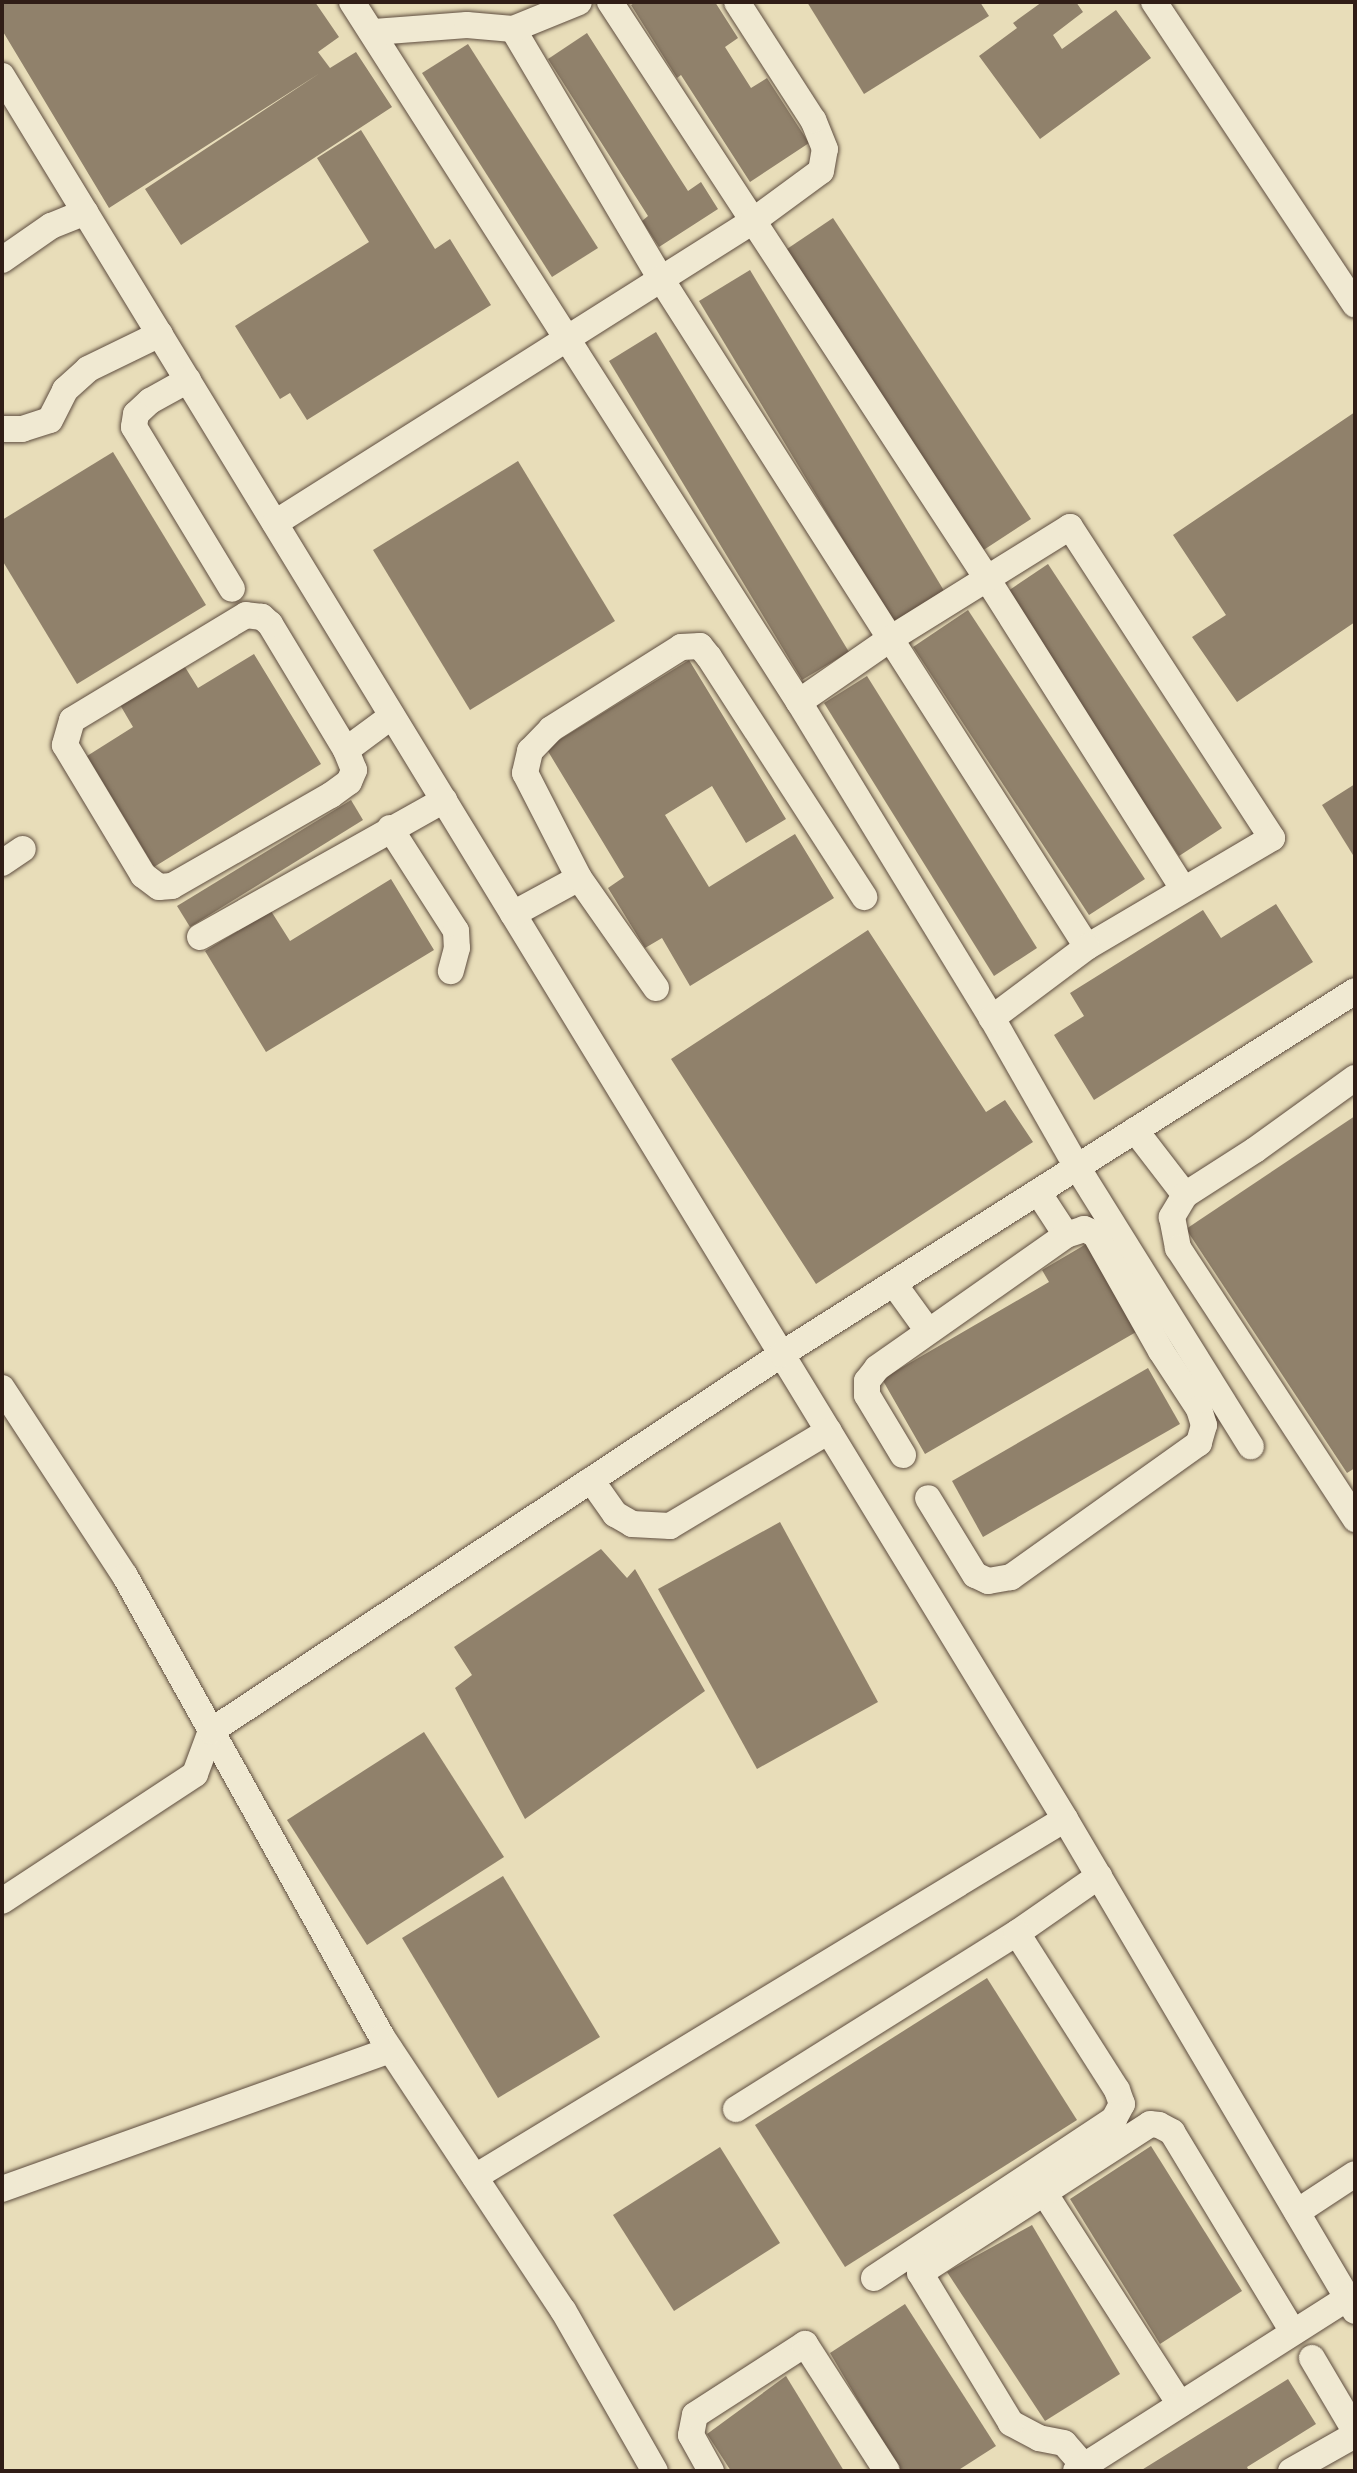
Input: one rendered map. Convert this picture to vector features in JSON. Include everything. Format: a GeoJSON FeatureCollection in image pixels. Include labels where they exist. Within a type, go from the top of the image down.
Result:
{"type":"FeatureCollection","features":[{"type":"Feature","properties":{"kind":"street"},"geometry":{"type":"LineString","coordinates":[[352,2],[374,32],[799,702],[992,1018],[1077,1167],[1251,1446]]}},
{"type":"Feature","properties":{"kind":"street"},"geometry":{"type":"LineString","coordinates":[[374,32],[467,26],[513,29],[579,2]]}},
{"type":"Feature","properties":{"kind":"street"},"geometry":{"type":"LineString","coordinates":[[610,2],[986,577],[1183,889]]}},
{"type":"Feature","properties":{"kind":"street"},"geometry":{"type":"LineString","coordinates":[[275,523],[753,221],[821,171],[825,149],[813,120],[737,2]]}},
{"type":"Feature","properties":{"kind":"street"},"geometry":{"type":"LineString","coordinates":[[1154,2],[1355,304]]}},
{"type":"Feature","properties":{"kind":"street"},"geometry":{"type":"LineString","coordinates":[[513,29],[661,279],[1087,947]]}},
{"type":"Feature","properties":{"kind":"street"},"geometry":{"type":"LineString","coordinates":[[2,76],[1065,1819],[1351,2305],[1293,2332],[1080,2469],[1064,2443],[1039,2438],[1011,2423],[920,2273],[1150,2124],[1172,2132],[1293,2332]]}},
{"type":"Feature","properties":{"kind":"street"},"geometry":{"type":"LineString","coordinates":[[2,260],[51,226],[85,212]]}},
{"type":"Feature","properties":{"kind":"street"},"geometry":{"type":"LineString","coordinates":[[2,429],[22,429],[50,420],[65,390],[88,369],[160,334]]}},
{"type":"Feature","properties":{"kind":"street"},"geometry":{"type":"LineString","coordinates":[[188,380],[150,401],[136,414],[134,427],[232,589]]}},
{"type":"Feature","properties":{"kind":"street"},"geometry":{"type":"LineString","coordinates":[[799,702],[986,577],[1070,527],[1272,838],[1087,947],[992,1018]]}},
{"type":"Feature","properties":{"kind":"street"},"geometry":{"type":"LineString","coordinates":[[246,615],[262,617],[270,624],[346,750],[354,770],[349,782],[172,886],[159,887],[143,875],[65,745],[72,720],[246,615]]}},
{"type":"Feature","properties":{"kind":"street"},"geometry":{"type":"LineString","coordinates":[[656,988],[579,878],[525,773],[530,751],[551,729],[681,648],[700,646],[863,897]]}},
{"type":"Feature","properties":{"kind":"street"},"geometry":{"type":"LineString","coordinates":[[346,750],[392,716]]}},
{"type":"Feature","properties":{"kind":"street"},"geometry":{"type":"LineString","coordinates":[[200,937],[444,800]]}},
{"type":"Feature","properties":{"kind":"street"},"geometry":{"type":"LineString","coordinates":[[390,828],[456,931],[457,948],[451,971]]}},
{"type":"Feature","properties":{"kind":"street"},"geometry":{"type":"LineString","coordinates":[[513,914],[579,878]]}},
{"type":"Feature","properties":{"kind":"street"},"geometry":{"type":"LineString","coordinates":[[2,1902],[195,1774],[211,1731],[782,1354],[1355,991]]}},
{"type":"Feature","properties":{"kind":"street"},"geometry":{"type":"LineString","coordinates":[[1355,1079],[1255,1150],[1185,1195],[1172,1217],[1178,1248],[1355,1519]]}},
{"type":"Feature","properties":{"kind":"street"},"geometry":{"type":"LineString","coordinates":[[1135,1130],[1185,1195]]}},
{"type":"Feature","properties":{"kind":"street"},"geometry":{"type":"LineString","coordinates":[[1038,1192],[1066,1235]]}},
{"type":"Feature","properties":{"kind":"street"},"geometry":{"type":"LineString","coordinates":[[902,1455],[867,1395],[867,1381],[877,1368],[1066,1235],[1084,1229],[1095,1234],[1161,1350],[1199,1409],[1204,1425],[1199,1443],[1011,1577],[988,1581],[975,1575],[928,1498]]}},
{"type":"Feature","properties":{"kind":"street"},"geometry":{"type":"LineString","coordinates":[[894,1283],[928,1331]]}},
{"type":"Feature","properties":{"kind":"street"},"geometry":{"type":"LineString","coordinates":[[2,1388],[125,1576],[390,2050],[563,2311],[655,2471]]}},
{"type":"Feature","properties":{"kind":"street"},"geometry":{"type":"LineString","coordinates":[[591,1480],[615,1514],[624,1520],[632,1524],[670,1526],[829,1432]]}},
{"type":"Feature","properties":{"kind":"street"},"geometry":{"type":"LineString","coordinates":[[475,2177],[1065,1819]]}},
{"type":"Feature","properties":{"kind":"street"},"geometry":{"type":"LineString","coordinates":[[736,2109],[1017,1933],[1099,1876]]}},
{"type":"Feature","properties":{"kind":"street"},"geometry":{"type":"LineString","coordinates":[[874,2278],[1114,2119],[1122,2104],[1117,2090],[1017,1933]]}},
{"type":"Feature","properties":{"kind":"street"},"geometry":{"type":"LineString","coordinates":[[2,2189],[390,2050]]}},
{"type":"Feature","properties":{"kind":"street"},"geometry":{"type":"LineString","coordinates":[[1297,2212],[1355,2174]]}},
{"type":"Feature","properties":{"kind":"street"},"geometry":{"type":"LineString","coordinates":[[1045,2194],[1180,2404]]}},
{"type":"Feature","properties":{"kind":"street"},"geometry":{"type":"LineString","coordinates":[[711,2471],[691,2435],[695,2415],[805,2344],[887,2471]]}},
{"type":"Feature","properties":{"kind":"street"},"geometry":{"type":"LineString","coordinates":[[1291,2471],[1355,2433],[1312,2358]]}},
{"type":"Feature","properties":{"kind":"building"},"geometry":{"type":"Polygon","coordinates":[[[2,2],[315,2],[339,37],[318,52],[330,68],[356,52],[392,107],[181,245],[145,189],[320,73],[109,208],[2,30],[2,2]]]}},
{"type":"Feature","properties":{"kind":"building"},"geometry":{"type":"Polygon","coordinates":[[[636,2],[715,2],[738,38],[725,47],[751,88],[767,78],[809,143],[750,182],[681,75],[677,78],[631,5],[636,2]]]}},
{"type":"Feature","properties":{"kind":"building"},"geometry":{"type":"Polygon","coordinates":[[[807,2],[980,2],[989,16],[864,94],[807,2]]]}},
{"type":"Feature","properties":{"kind":"building"},"geometry":{"type":"Polygon","coordinates":[[[1042,2],[1076,2],[1083,12],[1053,35],[1062,49],[1116,10],[1151,58],[1040,139],[979,56],[1017,28],[1013,23],[1042,2]]]}},
{"type":"Feature","properties":{"kind":"building"},"geometry":{"type":"Polygon","coordinates":[[[587,33],[688,191],[701,182],[718,209],[659,247],[642,221],[648,216],[548,59],[587,33]]]}},
{"type":"Feature","properties":{"kind":"building"},"geometry":{"type":"Polygon","coordinates":[[[468,44],[598,248],[552,277],[422,73],[468,44]]]}},
{"type":"Feature","properties":{"kind":"building"},"geometry":{"type":"Polygon","coordinates":[[[361,130],[435,249],[450,239],[491,305],[307,420],[290,393],[280,399],[235,326],[369,242],[317,158],[361,130]]]}},
{"type":"Feature","properties":{"kind":"building"},"geometry":{"type":"Polygon","coordinates":[[[833,218],[1031,519],[979,553],[781,253],[833,218]]]}},
{"type":"Feature","properties":{"kind":"building"},"geometry":{"type":"Polygon","coordinates":[[[750,270],[946,594],[895,626],[699,301],[750,270]]]}},
{"type":"Feature","properties":{"kind":"building"},"geometry":{"type":"Polygon","coordinates":[[[656,332],[849,652],[802,680],[609,361],[656,332]]]}},
{"type":"Feature","properties":{"kind":"building"},"geometry":{"type":"Polygon","coordinates":[[[1355,412],[1355,622],[1237,702],[1192,637],[1226,615],[1173,535],[1355,412]]]}},
{"type":"Feature","properties":{"kind":"building"},"geometry":{"type":"Polygon","coordinates":[[[113,452],[206,605],[77,684],[2,560],[2,520],[113,452]]]}},
{"type":"Feature","properties":{"kind":"building"},"geometry":{"type":"Polygon","coordinates":[[[518,461],[615,621],[470,710],[373,550],[518,461]]]}},
{"type":"Feature","properties":{"kind":"building"},"geometry":{"type":"Polygon","coordinates":[[[1048,564],[1222,828],[1179,856],[1005,593],[1048,564]]]}},
{"type":"Feature","properties":{"kind":"building"},"geometry":{"type":"Polygon","coordinates":[[[968,610],[1145,879],[1089,915],[913,647],[968,610]]]}},
{"type":"Feature","properties":{"kind":"building"},"geometry":{"type":"Polygon","coordinates":[[[254,654],[321,764],[154,867],[87,756],[133,727],[116,698],[180,659],[198,688],[254,654]]]}},
{"type":"Feature","properties":{"kind":"building"},"geometry":{"type":"Polygon","coordinates":[[[689,660],[786,819],[746,843],[712,786],[665,815],[709,887],[795,834],[834,898],[690,986],[662,938],[645,948],[608,888],[624,877],[546,748],[689,660]]]}},
{"type":"Feature","properties":{"kind":"building"},"geometry":{"type":"Polygon","coordinates":[[[867,676],[1037,948],[994,976],[824,703],[867,676]]]}},
{"type":"Feature","properties":{"kind":"building"},"geometry":{"type":"Polygon","coordinates":[[[1355,784],[1355,853],[1353,855],[1322,805],[1355,784]]]}},
{"type":"Feature","properties":{"kind":"building"},"geometry":{"type":"Polygon","coordinates":[[[351,800],[363,820],[190,927],[177,906],[351,800]]]}},
{"type":"Feature","properties":{"kind":"building"},"geometry":{"type":"Polygon","coordinates":[[[391,879],[434,950],[266,1052],[205,951],[271,911],[290,941],[391,879]]]}},
{"type":"Feature","properties":{"kind":"building"},"geometry":{"type":"Polygon","coordinates":[[[1276,904],[1313,962],[1094,1100],[1054,1035],[1084,1016],[1070,993],[1203,910],[1221,938],[1276,904]]]}},
{"type":"Feature","properties":{"kind":"building"},"geometry":{"type":"Polygon","coordinates":[[[868,930],[986,1112],[1005,1100],[1033,1142],[816,1284],[671,1059],[868,930]]]}},
{"type":"Feature","properties":{"kind":"building"},"geometry":{"type":"Polygon","coordinates":[[[1355,1116],[1355,1468],[1347,1473],[1186,1229],[1355,1116]]]}},
{"type":"Feature","properties":{"kind":"building"},"geometry":{"type":"Polygon","coordinates":[[[1093,1240],[1143,1328],[925,1454],[882,1379],[1049,1282],[1042,1270],[1093,1240]]]}},
{"type":"Feature","properties":{"kind":"building"},"geometry":{"type":"Polygon","coordinates":[[[1148,1368],[1180,1424],[983,1537],[952,1481],[1148,1368]]]}},
{"type":"Feature","properties":{"kind":"building"},"geometry":{"type":"Polygon","coordinates":[[[780,1522],[878,1702],[757,1769],[658,1589],[780,1522]]]}},
{"type":"Feature","properties":{"kind":"building"},"geometry":{"type":"Polygon","coordinates":[[[601,1549],[627,1578],[635,1569],[705,1691],[525,1819],[455,1688],[472,1675],[454,1647],[601,1549]]]}},
{"type":"Feature","properties":{"kind":"building"},"geometry":{"type":"Polygon","coordinates":[[[424,1732],[504,1857],[367,1945],[287,1820],[424,1732]]]}},
{"type":"Feature","properties":{"kind":"building"},"geometry":{"type":"Polygon","coordinates":[[[503,1876],[600,2037],[498,2098],[402,1938],[503,1876]]]}},
{"type":"Feature","properties":{"kind":"building"},"geometry":{"type":"Polygon","coordinates":[[[987,1978],[1077,2120],[845,2267],[755,2125],[987,1978]]]}},
{"type":"Feature","properties":{"kind":"building"},"geometry":{"type":"Polygon","coordinates":[[[1151,2146],[1242,2291],[1160,2344],[1070,2199],[1151,2146]]]}},
{"type":"Feature","properties":{"kind":"building"},"geometry":{"type":"Polygon","coordinates":[[[720,2147],[780,2243],[674,2311],[613,2215],[720,2147]]]}},
{"type":"Feature","properties":{"kind":"building"},"geometry":{"type":"Polygon","coordinates":[[[1032,2225],[1120,2374],[1045,2421],[947,2272],[1032,2225]]]}},
{"type":"Feature","properties":{"kind":"building"},"geometry":{"type":"Polygon","coordinates":[[[905,2304],[996,2446],[957,2471],[900,2471],[830,2353],[905,2304]]]}},
{"type":"Feature","properties":{"kind":"building"},"geometry":{"type":"Polygon","coordinates":[[[786,2376],[844,2471],[731,2471],[707,2434],[786,2376]]]}},
{"type":"Feature","properties":{"kind":"building"},"geometry":{"type":"Polygon","coordinates":[[[1288,2379],[1316,2424],[1247,2467],[1249,2471],[1140,2471],[1288,2379]]]}}]}
